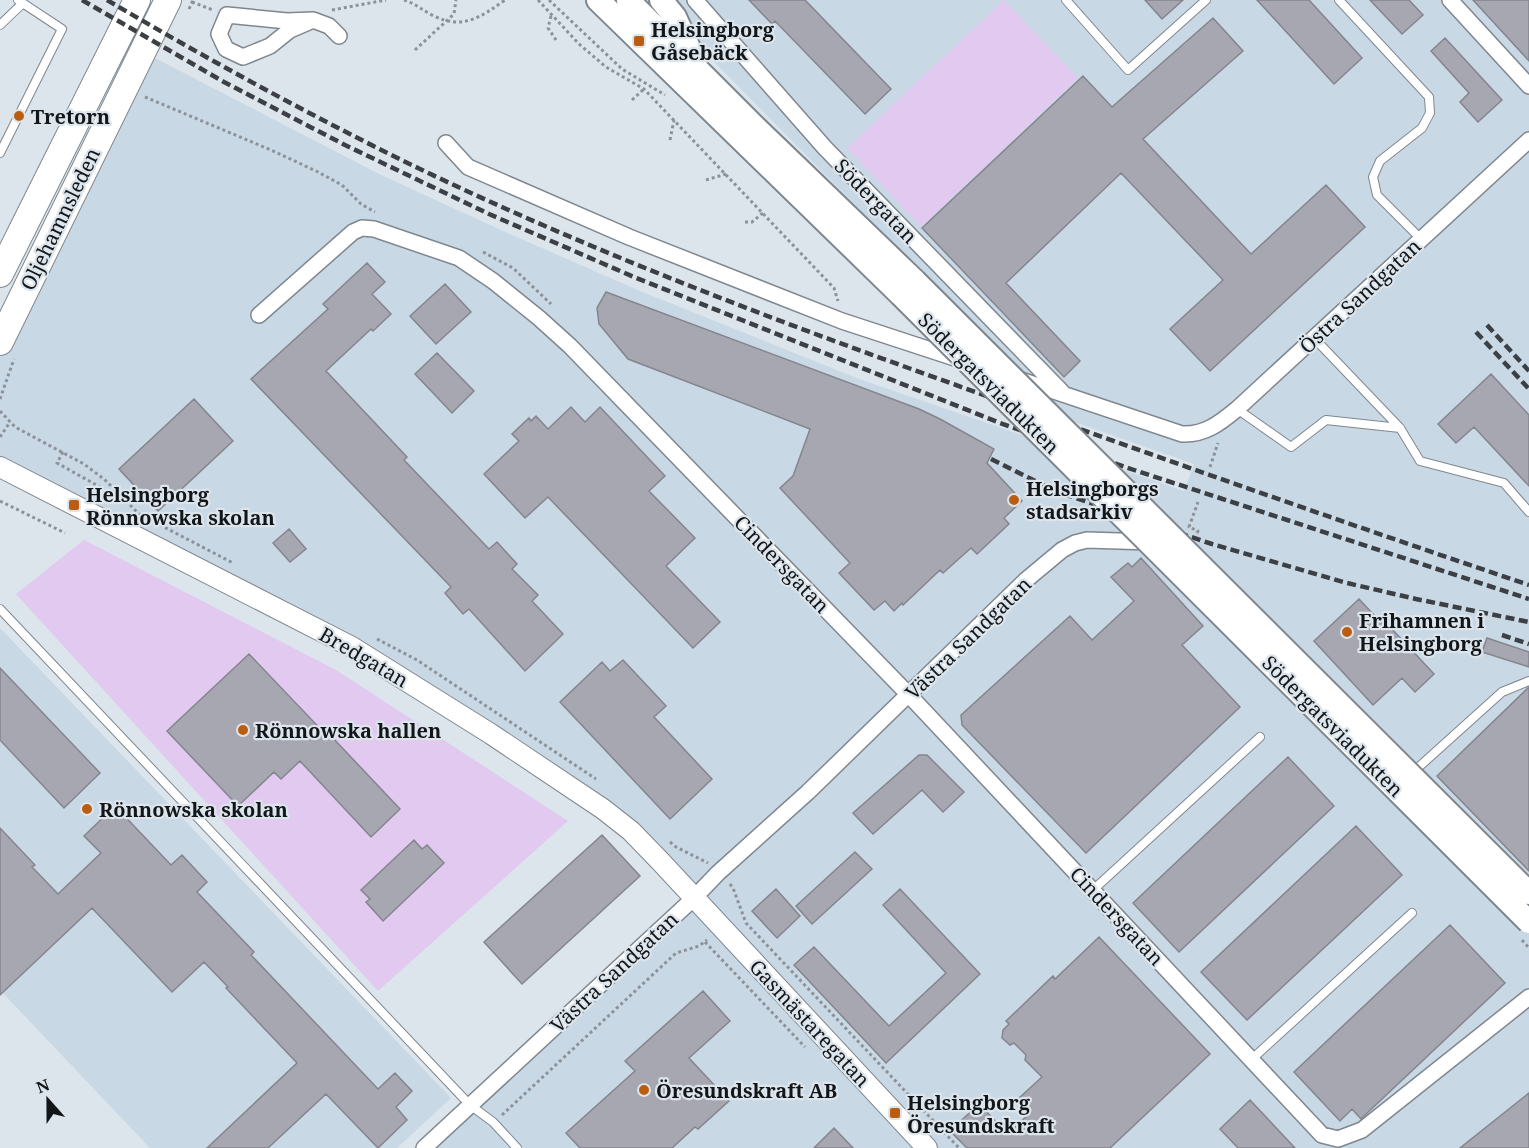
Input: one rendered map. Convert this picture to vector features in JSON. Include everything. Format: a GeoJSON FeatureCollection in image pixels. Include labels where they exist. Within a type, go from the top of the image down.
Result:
{"type":"FeatureCollection","features":[{"type":"Feature","properties":{"kind":"highway","name":"Oljehamnsleden"},"geometry":{"type":"LineString","coordinates":[[0,274],[137,0]]}},
{"type":"Feature","properties":{"kind":"highway","name":"Oljehamnsleden"},"geometry":{"type":"LineString","coordinates":[[0,342],[180,1]]}},
{"type":"Feature","properties":{"kind":"main road","name":"Södergatsviadukten"},"geometry":{"type":"LineString","coordinates":[[597,0],[908,288],[1529,893]]}},
{"type":"Feature","properties":{"kind":"main road","name":"Södergatsviadukten"},"geometry":{"type":"LineString","coordinates":[[628,0],[1529,922]]}},
{"type":"Feature","properties":{"kind":"main road"},"geometry":{"type":"LineString","coordinates":[[661,0],[675,17],[699,71]]}},
{"type":"Feature","properties":{"kind":"street","name":"Södergatan"},"geometry":{"type":"LineString","coordinates":[[695,0],[825,148],[1065,395]]}},
{"type":"Feature","properties":{"kind":"street"},"geometry":{"type":"LineString","coordinates":[[1450,0],[1529,86]]}},
{"type":"Feature","properties":{"kind":"street"},"geometry":{"type":"LineString","coordinates":[[313,20],[290,30],[270,46],[243,57],[226,49],[219,34],[226,15],[287,21],[313,20],[329,26],[339,36]]}},
{"type":"Feature","properties":{"kind":"street","name":"Östra Sandgatan"},"geometry":{"type":"LineString","coordinates":[[1065,395],[1182,434],[1192,435],[1215,426],[1529,140]]}},
{"type":"Feature","properties":{"kind":"street"},"geometry":{"type":"LineString","coordinates":[[446,142],[468,166],[630,237],[842,321],[1065,395]]}},
{"type":"Feature","properties":{"kind":"street","name":"Cindersgatan"},"geometry":{"type":"LineString","coordinates":[[259,315],[353,232],[362,228],[374,229],[459,258],[493,281],[570,346],[909,695],[1322,1135],[1338,1139],[1362,1130],[1529,997]]}},
{"type":"Feature","properties":{"kind":"street","name":"Bredgatan"},"geometry":{"type":"LineString","coordinates":[[0,467],[305,622],[397,675],[491,734],[631,831],[693,898]]}},
{"type":"Feature","properties":{"kind":"street","name":"Västra Sandgatan"},"geometry":{"type":"LineString","coordinates":[[424,1148],[808,792],[1026,580],[1062,550],[1087,540],[1151,542],[1167,546],[1529,904]]}},
{"type":"Feature","properties":{"kind":"street","name":"Gasmästaregatan"},"geometry":{"type":"LineString","coordinates":[[693,898],[927,1148]]}},
{"type":"Feature","properties":{"kind":"lane"},"geometry":{"type":"LineString","coordinates":[[1066,0],[1128,70],[1206,0]]}},
{"type":"Feature","properties":{"kind":"lane"},"geometry":{"type":"LineString","coordinates":[[1340,0],[1429,97],[1430,113],[1422,128],[1380,161],[1373,177],[1377,195],[1421,238]]}},
{"type":"Feature","properties":{"kind":"lane"},"geometry":{"type":"LineString","coordinates":[[0,25],[20,1],[62,29],[0,153]]}},
{"type":"Feature","properties":{"kind":"lane"},"geometry":{"type":"LineString","coordinates":[[1314,338],[1400,428],[1420,461],[1504,483],[1529,512]]}},
{"type":"Feature","properties":{"kind":"lane"},"geometry":{"type":"LineString","coordinates":[[1236,409],[1291,447],[1326,420],[1400,428]]}},
{"type":"Feature","properties":{"kind":"lane"},"geometry":{"type":"LineString","coordinates":[[0,609],[470,1105],[493,1122],[516,1148]]}},
{"type":"Feature","properties":{"kind":"lane"},"geometry":{"type":"LineString","coordinates":[[1403,781],[1502,692],[1529,681]]}},
{"type":"Feature","properties":{"kind":"lane"},"geometry":{"type":"LineString","coordinates":[[1093,890],[1260,737]]}},
{"type":"Feature","properties":{"kind":"lane"},"geometry":{"type":"LineString","coordinates":[[1252,1059],[1412,913]]}},
{"type":"Feature","properties":{"kind":"path"},"geometry":{"type":"LineString","coordinates":[[313,20],[329,10],[386,0]]}},
{"type":"Feature","properties":{"kind":"path"},"geometry":{"type":"LineString","coordinates":[[404,0],[447,21],[463,22],[480,18],[505,0]]}},
{"type":"Feature","properties":{"kind":"path"},"geometry":{"type":"LineString","coordinates":[[415,50],[454,14],[456,0]]}},
{"type":"Feature","properties":{"kind":"path"},"geometry":{"type":"LineString","coordinates":[[538,0],[551,16],[605,68],[644,89],[764,212],[834,288],[842,321]]}},
{"type":"Feature","properties":{"kind":"path"},"geometry":{"type":"LineString","coordinates":[[180,1],[226,15]]}},
{"type":"Feature","properties":{"kind":"path"},"geometry":{"type":"LineString","coordinates":[[551,16],[548,28],[556,40]]}},
{"type":"Feature","properties":{"kind":"path"},"geometry":{"type":"LineString","coordinates":[[632,100],[644,89]]}},
{"type":"Feature","properties":{"kind":"path"},"geometry":{"type":"LineString","coordinates":[[145,97],[316,171],[342,184],[368,209],[379,213]]}},
{"type":"Feature","properties":{"kind":"path"},"geometry":{"type":"LineString","coordinates":[[670,140],[674,120]]}},
{"type":"Feature","properties":{"kind":"path"},"geometry":{"type":"LineString","coordinates":[[706,180],[726,174]]}},
{"type":"Feature","properties":{"kind":"path"},"geometry":{"type":"LineString","coordinates":[[745,222],[752,222],[764,212]]}},
{"type":"Feature","properties":{"kind":"path"},"geometry":{"type":"LineString","coordinates":[[476,250],[513,268],[555,309]]}},
{"type":"Feature","properties":{"kind":"path"},"geometry":{"type":"LineString","coordinates":[[0,437],[10,422]]}},
{"type":"Feature","properties":{"kind":"path"},"geometry":{"type":"LineString","coordinates":[[1210,466],[1219,440]]}},
{"type":"Feature","properties":{"kind":"path"},"geometry":{"type":"LineString","coordinates":[[63,452],[57,463],[100,488]]}},
{"type":"Feature","properties":{"kind":"path"},"geometry":{"type":"LineString","coordinates":[[0,501],[63,532]]}},
{"type":"Feature","properties":{"kind":"path"},"geometry":{"type":"LineString","coordinates":[[1189,527],[1198,502]]}},
{"type":"Feature","properties":{"kind":"path"},"geometry":{"type":"LineString","coordinates":[[493,1122],[676,953],[699,946],[740,911]]}},
{"type":"Feature","properties":{"kind":"shaded area"},"geometry":{"type":"Polygon","coordinates":[[[653,0],[1529,0],[1529,1148],[432,1148],[700,898],[494,729],[0,459],[0,357],[149,55],[379,174],[503,231],[640,291],[859,379],[1184,491],[1194,464],[1066,419],[653,0]]]}},
{"type":"Feature","properties":{"kind":"shaded area"},"geometry":{"type":"Polygon","coordinates":[[[1004,0],[1078,78],[921,227],[847,148],[1004,0]]]}},
{"type":"Feature","properties":{"kind":"shaded area"},"geometry":{"type":"Polygon","coordinates":[[[84,540],[336,670],[568,821],[378,991],[16,594],[84,540]]]}},
{"type":"Feature","properties":{"kind":"shaded area","name":"Rönnowska skolan"},"geometry":{"type":"Polygon","coordinates":[[[0,628],[451,1098],[397,1148],[150,1148],[0,990],[0,628]]]}},
{"type":"Feature","properties":{"kind":"building"},"geometry":{"type":"Polygon","coordinates":[[[749,0],[805,0],[891,89],[865,114],[775,21],[772,24],[749,0]]]}},
{"type":"Feature","properties":{"kind":"building"},"geometry":{"type":"Polygon","coordinates":[[[1145,0],[1183,0],[1162,19],[1145,0]]]}},
{"type":"Feature","properties":{"kind":"building"},"geometry":{"type":"Polygon","coordinates":[[[1257,0],[1309,0],[1362,58],[1334,84],[1257,0]]]}},
{"type":"Feature","properties":{"kind":"building"},"geometry":{"type":"Polygon","coordinates":[[[1370,0],[1409,0],[1423,15],[1402,34],[1370,0]]]}},
{"type":"Feature","properties":{"kind":"building"},"geometry":{"type":"Polygon","coordinates":[[[1473,0],[1529,0],[1529,61],[1473,0]]]}},
{"type":"Feature","properties":{"kind":"building"},"geometry":{"type":"Polygon","coordinates":[[[1213,18],[1243,51],[1143,139],[1251,254],[1326,185],[1365,227],[1210,371],[1170,329],[1223,280],[1121,173],[1006,283],[1080,361],[1064,377],[922,228],[1083,76],[1112,107],[1213,18]]]}},
{"type":"Feature","properties":{"kind":"building"},"geometry":{"type":"Polygon","coordinates":[[[1445,38],[1502,100],[1478,122],[1460,102],[1469,93],[1431,51],[1445,38]]]}},
{"type":"Feature","properties":{"kind":"building"},"geometry":{"type":"Polygon","coordinates":[[[367,263],[385,282],[372,294],[391,314],[373,331],[371,329],[326,371],[407,457],[404,460],[489,549],[497,542],[517,564],[512,569],[538,595],[532,601],[563,634],[525,671],[469,609],[463,614],[445,593],[451,587],[251,379],[328,309],[323,304],[367,263]]]}},
{"type":"Feature","properties":{"kind":"building"},"geometry":{"type":"Polygon","coordinates":[[[445,284],[471,312],[436,344],[410,316],[445,284]]]}},
{"type":"Feature","properties":{"kind":"building"},"geometry":{"type":"Polygon","coordinates":[[[606,292],[919,409],[940,419],[994,449],[987,463],[1022,501],[1004,518],[1009,524],[977,554],[971,548],[943,573],[940,570],[894,611],[885,601],[874,610],[839,573],[850,563],[780,488],[793,476],[810,429],[628,359],[599,324],[597,308],[606,292]]]}},
{"type":"Feature","properties":{"kind":"building"},"geometry":{"type":"Polygon","coordinates":[[[437,353],[474,391],[452,413],[415,374],[437,353]]]}},
{"type":"Feature","properties":{"kind":"building"},"geometry":{"type":"Polygon","coordinates":[[[1491,374],[1529,415],[1529,486],[1474,427],[1456,443],[1438,424],[1491,374]]]}},
{"type":"Feature","properties":{"kind":"building"},"geometry":{"type":"Polygon","coordinates":[[[194,399],[233,441],[158,511],[119,469],[194,399]]]}},
{"type":"Feature","properties":{"kind":"building"},"geometry":{"type":"Polygon","coordinates":[[[571,407],[585,422],[600,407],[665,476],[649,491],[695,538],[666,566],[720,622],[693,648],[548,497],[525,518],[484,474],[519,441],[512,434],[529,418],[531,421],[536,416],[548,429],[571,407]]]}},
{"type":"Feature","properties":{"kind":"building"},"geometry":{"type":"Polygon","coordinates":[[[289,529],[306,549],[290,562],[273,543],[289,529]]]}},
{"type":"Feature","properties":{"kind":"building"},"geometry":{"type":"Polygon","coordinates":[[[1141,558],[1203,626],[1182,645],[1240,707],[1086,853],[962,725],[961,715],[1070,616],[1092,640],[1134,601],[1111,577],[1128,563],[1132,567],[1141,558]]]}},
{"type":"Feature","properties":{"kind":"building"},"geometry":{"type":"Polygon","coordinates":[[[1359,599],[1387,629],[1390,627],[1434,674],[1415,692],[1402,678],[1373,705],[1314,641],[1359,599]]]}},
{"type":"Feature","properties":{"kind":"building"},"geometry":{"type":"Polygon","coordinates":[[[1487,638],[1529,652],[1529,667],[1482,652],[1487,638]]]}},
{"type":"Feature","properties":{"kind":"building","name":"Rönnowska hallen"},"geometry":{"type":"Polygon","coordinates":[[[249,654],[400,809],[371,837],[300,761],[281,779],[274,772],[238,806],[167,731],[249,654]]]}},
{"type":"Feature","properties":{"kind":"building"},"geometry":{"type":"Polygon","coordinates":[[[623,660],[666,706],[654,717],[712,779],[670,819],[560,702],[602,662],[610,671],[623,660]]]}},
{"type":"Feature","properties":{"kind":"building"},"geometry":{"type":"Polygon","coordinates":[[[0,668],[100,773],[64,808],[0,740],[0,668]]]}},
{"type":"Feature","properties":{"kind":"building"},"geometry":{"type":"Polygon","coordinates":[[[1529,687],[1529,871],[1437,776],[1529,687]]]}},
{"type":"Feature","properties":{"kind":"building"},"geometry":{"type":"Polygon","coordinates":[[[919,755],[927,755],[964,792],[943,812],[922,790],[873,834],[853,813],[919,755]]]}},
{"type":"Feature","properties":{"kind":"building"},"geometry":{"type":"Polygon","coordinates":[[[1288,757],[1334,806],[1179,952],[1133,903],[1288,757]]]}},
{"type":"Feature","properties":{"kind":"building"},"geometry":{"type":"Polygon","coordinates":[[[115,806],[171,865],[182,855],[207,882],[197,892],[254,952],[251,955],[378,1089],[395,1073],[412,1091],[396,1107],[407,1120],[378,1148],[326,1094],[268,1148],[207,1148],[297,1063],[204,962],[172,992],[92,908],[0,995],[0,828],[35,865],[32,867],[58,894],[101,853],[84,836],[115,806]]]}},
{"type":"Feature","properties":{"kind":"building"},"geometry":{"type":"Polygon","coordinates":[[[1356,826],[1402,875],[1247,1020],[1201,972],[1356,826]]]}},
{"type":"Feature","properties":{"kind":"building"},"geometry":{"type":"Polygon","coordinates":[[[602,835],[640,876],[522,984],[484,942],[602,835]]]}},
{"type":"Feature","properties":{"kind":"building"},"geometry":{"type":"Polygon","coordinates":[[[414,840],[422,849],[427,845],[444,863],[383,921],[366,902],[370,899],[361,890],[414,840]]]}},
{"type":"Feature","properties":{"kind":"building"},"geometry":{"type":"Polygon","coordinates":[[[855,852],[872,869],[812,924],[796,906],[855,852]]]}},
{"type":"Feature","properties":{"kind":"building"},"geometry":{"type":"Polygon","coordinates":[[[776,889],[800,916],[777,938],[752,911],[776,889]]]}},
{"type":"Feature","properties":{"kind":"building"},"geometry":{"type":"Polygon","coordinates":[[[900,889],[980,974],[886,1063],[794,965],[814,947],[889,1026],[946,973],[883,905],[900,889]]]}},
{"type":"Feature","properties":{"kind":"building"},"geometry":{"type":"Polygon","coordinates":[[[1450,925],[1505,983],[1361,1119],[1352,1109],[1340,1121],[1294,1072],[1450,925]]]}},
{"type":"Feature","properties":{"kind":"building"},"geometry":{"type":"Polygon","coordinates":[[[1099,937],[1210,1054],[1110,1148],[967,1148],[950,1131],[979,1104],[1008,1134],[1031,1112],[1018,1099],[1042,1077],[1025,1060],[1026,1055],[1014,1043],[1010,1045],[1002,1038],[1003,1030],[1009,1024],[1006,1021],[1053,976],[1055,979],[1099,937]]]}},
{"type":"Feature","properties":{"kind":"building"},"geometry":{"type":"Polygon","coordinates":[[[703,991],[730,1021],[689,1058],[729,1101],[698,1129],[695,1127],[672,1148],[580,1148],[566,1133],[635,1071],[625,1061],[703,991]]]}},
{"type":"Feature","properties":{"kind":"building"},"geometry":{"type":"Polygon","coordinates":[[[1529,1093],[1529,1148],[1460,1148],[1529,1093]]]}},
{"type":"Feature","properties":{"kind":"building"},"geometry":{"type":"Polygon","coordinates":[[[1250,1100],[1295,1148],[1238,1148],[1220,1129],[1250,1100]]]}},
{"type":"Feature","properties":{"kind":"building"},"geometry":{"type":"Polygon","coordinates":[[[834,1128],[853,1148],[814,1148],[834,1128]]]}},
{"type":"Feature","properties":{"kind":"railway"},"geometry":{"type":"LineString","coordinates":[[82,0],[224,82],[345,145],[489,214],[634,277],[1000,423],[1134,470],[1529,599]]}},
{"type":"Feature","properties":{"kind":"railway"},"geometry":{"type":"LineString","coordinates":[[107,0],[262,88],[340,129],[420,169],[570,237],[723,299],[954,384],[1280,500],[1529,585]]}},
{"type":"Feature","properties":{"kind":"railway"},"geometry":{"type":"LineString","coordinates":[[1487,325],[1529,371]]}},
{"type":"Feature","properties":{"kind":"railway"},"geometry":{"type":"LineString","coordinates":[[1476,332],[1529,389]]}},
{"type":"Feature","properties":{"kind":"railway"},"geometry":{"type":"LineString","coordinates":[[991,459],[1055,491],[1212,544],[1347,583],[1529,622]]}},
{"type":"Feature","properties":{"kind":"railway"},"geometry":{"type":"LineString","coordinates":[[1502,635],[1529,644]]}},
{"type":"Feature","properties":{"kind":"place","name":"Helsingborg Gåsebäck"},"geometry":{"type":"Point","coordinates":[639,41]}},
{"type":"Feature","properties":{"kind":"place","name":"Tretorn"},"geometry":{"type":"Point","coordinates":[19,116]}},
{"type":"Feature","properties":{"kind":"place","name":"Helsingborgs stadsarkiv"},"geometry":{"type":"Point","coordinates":[1014,500]}},
{"type":"Feature","properties":{"kind":"place","name":"Helsingborg Rönnowska skolan"},"geometry":{"type":"Point","coordinates":[74,505]}},
{"type":"Feature","properties":{"kind":"place","name":"Frihamnen i Helsingborg"},"geometry":{"type":"Point","coordinates":[1347,632]}},
{"type":"Feature","properties":{"kind":"place","name":"Rönnowska hallen"},"geometry":{"type":"Point","coordinates":[243,730]}},
{"type":"Feature","properties":{"kind":"place","name":"Rönnowska skolan"},"geometry":{"type":"Point","coordinates":[87,809]}},
{"type":"Feature","properties":{"kind":"place","name":"Öresundskraft AB"},"geometry":{"type":"Point","coordinates":[644,1090]}},
{"type":"Feature","properties":{"kind":"place","name":"Helsingborg Öresundskraft"},"geometry":{"type":"Point","coordinates":[895,1113]}}]}
